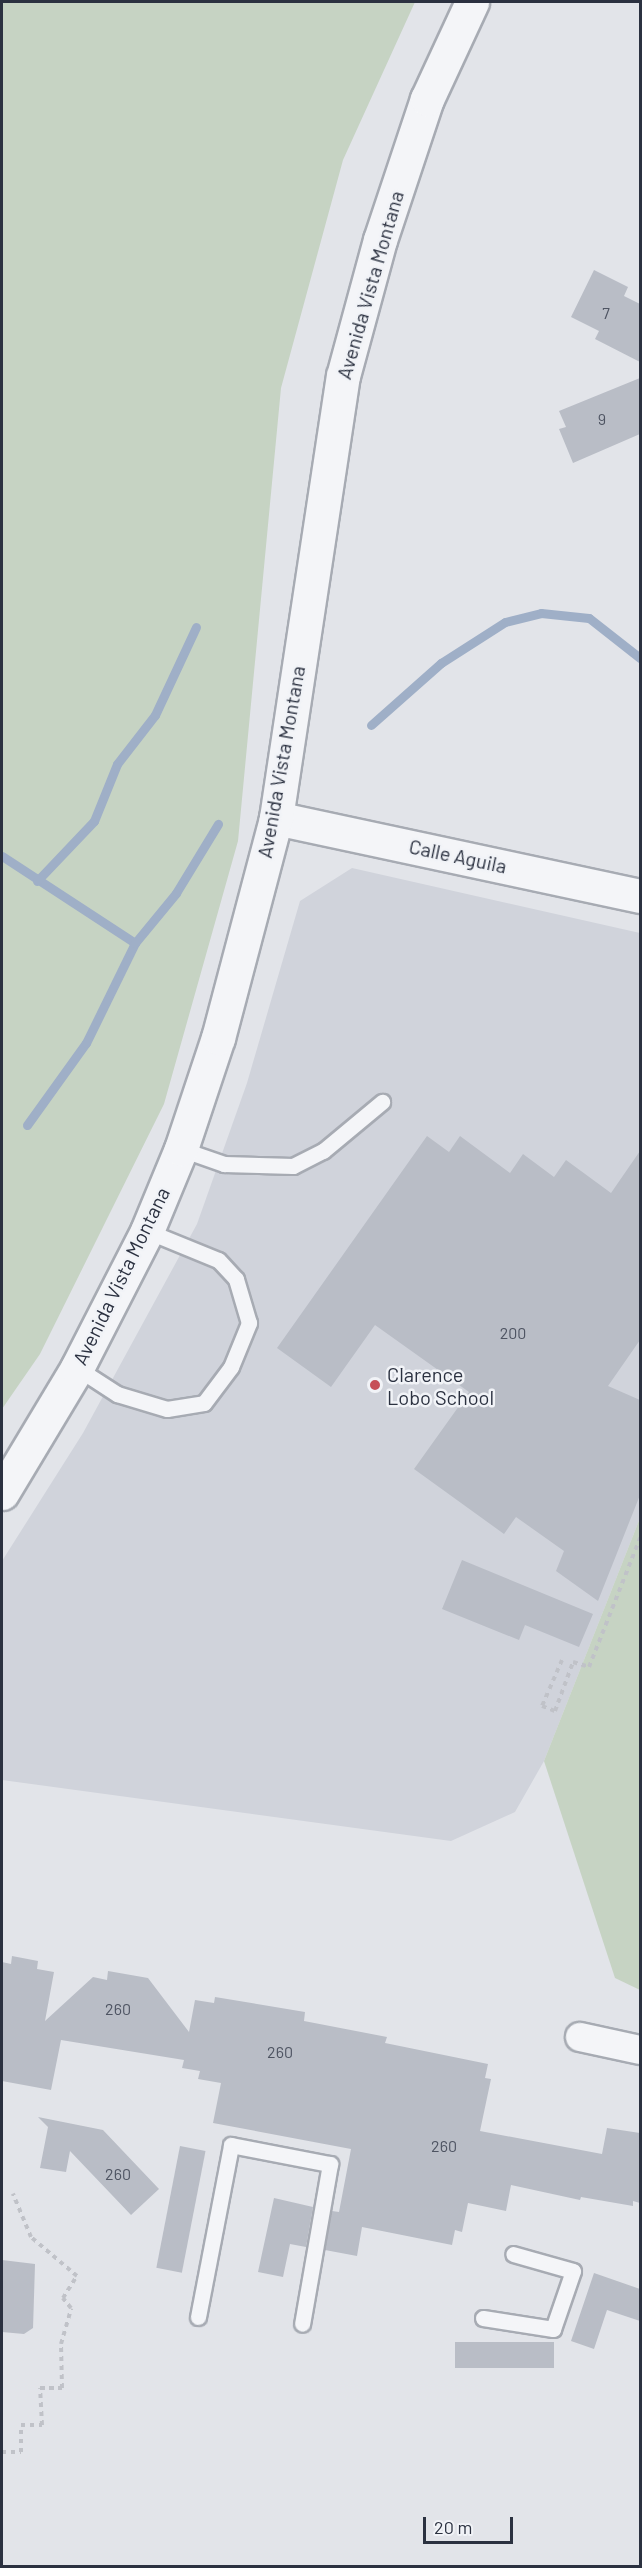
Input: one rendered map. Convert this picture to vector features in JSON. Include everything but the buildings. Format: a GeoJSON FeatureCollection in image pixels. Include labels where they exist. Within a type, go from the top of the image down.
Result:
{"type":"FeatureCollection","features":[{"type":"Feature","properties":{"kind":"street","name":"Avenida Vista Montana"},"geometry":{"type":"LineString","coordinates":[[2,1493],[77,1368],[147,1231],[180,1149],[218,1038],[276,818],[343,376],[380,240],[427,99],[472,2]]}},
{"type":"Feature","properties":{"kind":"street","name":"Calle Aguila"},"geometry":{"type":"LineString","coordinates":[[276,818],[640,896]]}},
{"type":"Feature","properties":{"kind":"street"},"geometry":{"type":"LineString","coordinates":[[580,2037],[640,2050]]}},
{"type":"Feature","properties":{"kind":"lane"},"geometry":{"type":"LineString","coordinates":[[180,1149],[224,1164],[293,1166],[323,1151],[382,1102]]}},
{"type":"Feature","properties":{"kind":"lane"},"geometry":{"type":"LineString","coordinates":[[77,1368],[117,1394],[167,1408],[204,1403],[231,1367],[249,1323],[236,1279],[218,1260],[147,1231]]}},
{"type":"Feature","properties":{"kind":"lane"},"geometry":{"type":"LineString","coordinates":[[198,2317],[231,2145],[330,2164],[302,2324]]}},
{"type":"Feature","properties":{"kind":"lane"},"geometry":{"type":"LineString","coordinates":[[483,2318],[553,2329],[573,2271],[513,2254]]}},
{"type":"Feature","properties":{"kind":"path"},"geometry":{"type":"LineString","coordinates":[[562,1660],[542,1706],[555,1711],[573,1662],[589,1667],[640,1538]]}},
{"type":"Feature","properties":{"kind":"path"},"geometry":{"type":"LineString","coordinates":[[2,2452],[21,2452],[21,2425],[42,2425],[40,2388],[62,2388],[61,2344],[71,2308],[63,2298],[77,2276],[31,2237],[13,2194]]}},
{"type":"Feature","properties":{"kind":"shaded area","name":"Clarence Lobo School"},"geometry":{"type":"Polygon","coordinates":[[[352,868],[640,933],[640,1518],[544,1761],[515,1812],[451,1841],[2,1780],[2,1561],[83,1433],[197,1224],[247,1083],[300,901],[352,868]]]}},
{"type":"Feature","properties":{"kind":"green space"},"geometry":{"type":"Polygon","coordinates":[[[2,2],[415,2],[343,160],[281,388],[238,841],[164,1104],[40,1354],[2,1409],[2,2]]]}},
{"type":"Feature","properties":{"kind":"green space"},"geometry":{"type":"Polygon","coordinates":[[[640,1518],[640,1990],[615,1978],[544,1761],[640,1518]]]}},
{"type":"Feature","properties":{"kind":"waterway"},"geometry":{"type":"LineString","coordinates":[[371,725],[441,663],[505,622],[541,613],[589,618],[640,658]]}},
{"type":"Feature","properties":{"kind":"waterway"},"geometry":{"type":"LineString","coordinates":[[37,881],[94,821],[117,764],[155,715],[196,627]]}},
{"type":"Feature","properties":{"kind":"waterway"},"geometry":{"type":"LineString","coordinates":[[27,1125],[86,1043],[135,943],[176,893],[218,824]]}},
{"type":"Feature","properties":{"kind":"waterway"},"geometry":{"type":"LineString","coordinates":[[2,856],[135,943]]}},
{"type":"Feature","properties":{"kind":"place","name":"Clarence Lobo School"},"geometry":{"type":"Point","coordinates":[375,1385]}}]}
